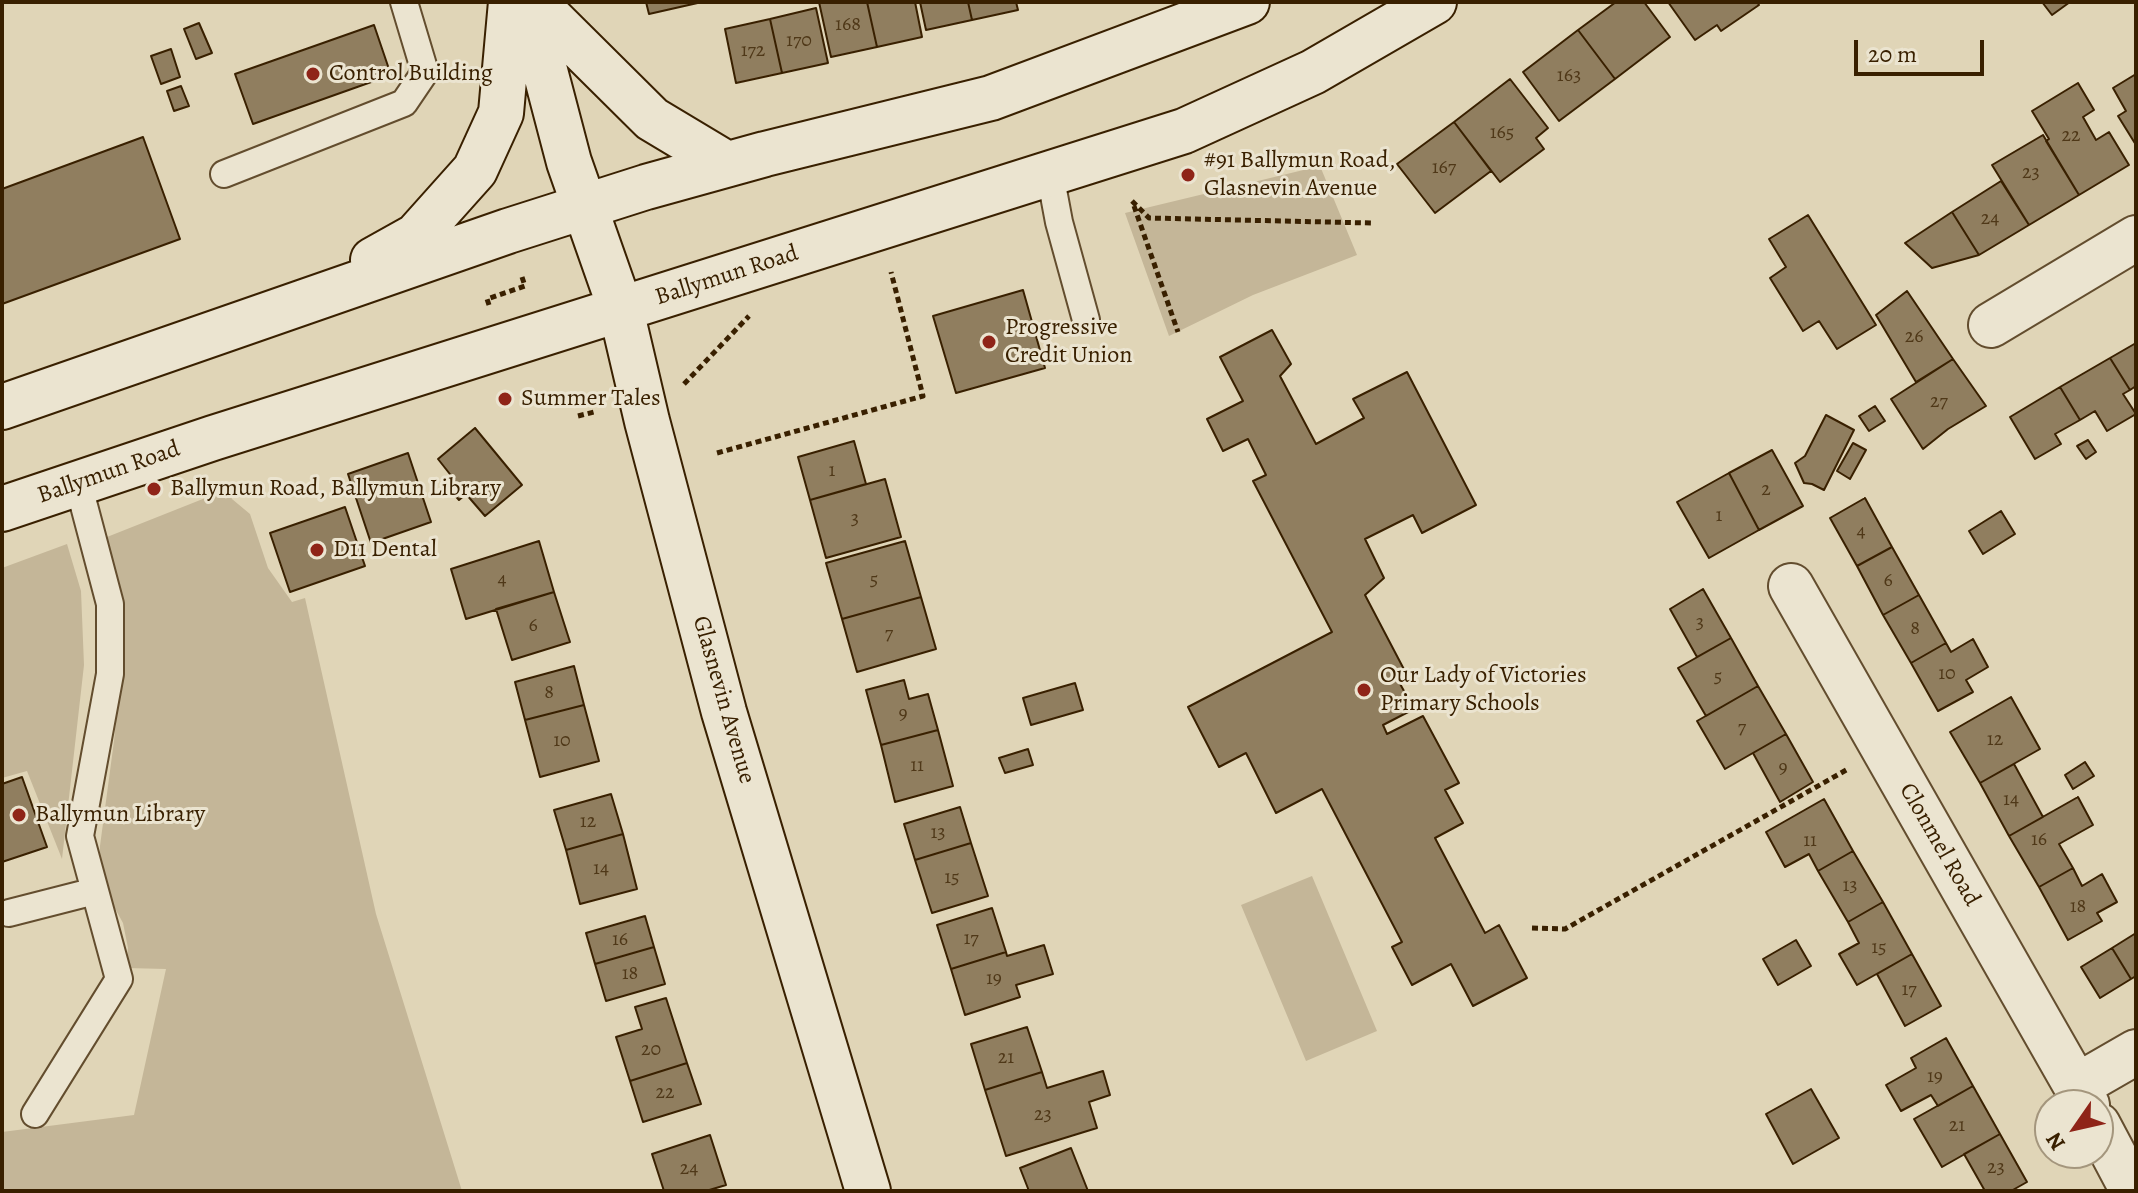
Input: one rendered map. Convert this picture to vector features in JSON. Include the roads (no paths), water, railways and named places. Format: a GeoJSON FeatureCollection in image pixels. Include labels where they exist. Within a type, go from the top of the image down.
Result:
{"type":"FeatureCollection","features":[{"type":"Feature","properties":{"kind":"main road"},"geometry":{"type":"LineString","coordinates":[[291,307],[416,236],[475,170],[501,113],[511,2]]}},
{"type":"Feature","properties":{"kind":"main road","name":"Glasnevin Avenue"},"geometry":{"type":"LineString","coordinates":[[527,2],[569,162],[621,310],[724,712],[868,1191]]}},
{"type":"Feature","properties":{"kind":"main road"},"geometry":{"type":"LineString","coordinates":[[534,2],[652,119],[727,164]]}},
{"type":"Feature","properties":{"kind":"main road"},"geometry":{"type":"LineString","coordinates":[[2,407],[508,231],[727,164],[991,98],[1247,2]]}},
{"type":"Feature","properties":{"kind":"main road","name":"Ballymun Road"},"geometry":{"type":"LineString","coordinates":[[2,509],[1184,131],[1313,72],[1434,2]]}},
{"type":"Feature","properties":{"kind":"main road"},"geometry":{"type":"LineString","coordinates":[[1991,325],[2136,238]]}},
{"type":"Feature","properties":{"kind":"main road","name":"Clonmel Road"},"geometry":{"type":"LineString","coordinates":[[1791,586],[2078,1089]]}},
{"type":"Feature","properties":{"kind":"main road"},"geometry":{"type":"LineString","coordinates":[[2091,1089],[2136,1052]]}},
{"type":"Feature","properties":{"kind":"main road"},"geometry":{"type":"LineString","coordinates":[[2114,1155],[2133,1191]]}},
{"type":"Feature","properties":{"kind":"lane"},"geometry":{"type":"LineString","coordinates":[[224,174],[404,103],[425,72],[404,2]]}},
{"type":"Feature","properties":{"kind":"lane"},"geometry":{"type":"LineString","coordinates":[[1050,174],[1059,222],[1086,320]]}},
{"type":"Feature","properties":{"kind":"lane"},"geometry":{"type":"LineString","coordinates":[[35,1114],[119,979],[80,836],[110,674],[110,604],[78,483]]}},
{"type":"Feature","properties":{"kind":"lane"},"geometry":{"type":"LineString","coordinates":[[9,913],[95,891]]}},
{"type":"Feature","properties":{"kind":"place","name":"Control Building"},"geometry":{"type":"Point","coordinates":[313,74]}},
{"type":"Feature","properties":{"kind":"place","name":"#91 Ballymun Road, Glasnevin Avenue"},"geometry":{"type":"Point","coordinates":[1188,175]}},
{"type":"Feature","properties":{"kind":"place","name":"Progressive Credit Union"},"geometry":{"type":"Point","coordinates":[989,342]}},
{"type":"Feature","properties":{"kind":"place","name":"Summer Tales"},"geometry":{"type":"Point","coordinates":[505,399]}},
{"type":"Feature","properties":{"kind":"place","name":"Ballymun Road, Ballymun Library"},"geometry":{"type":"Point","coordinates":[154,489]}},
{"type":"Feature","properties":{"kind":"place","name":"D11 Dental"},"geometry":{"type":"Point","coordinates":[317,550]}},
{"type":"Feature","properties":{"kind":"place","name":"Our Lady of Victories Primary Schools"},"geometry":{"type":"Point","coordinates":[1364,690]}},
{"type":"Feature","properties":{"kind":"place","name":"Ballymun Library"},"geometry":{"type":"Point","coordinates":[19,815]}}]}
